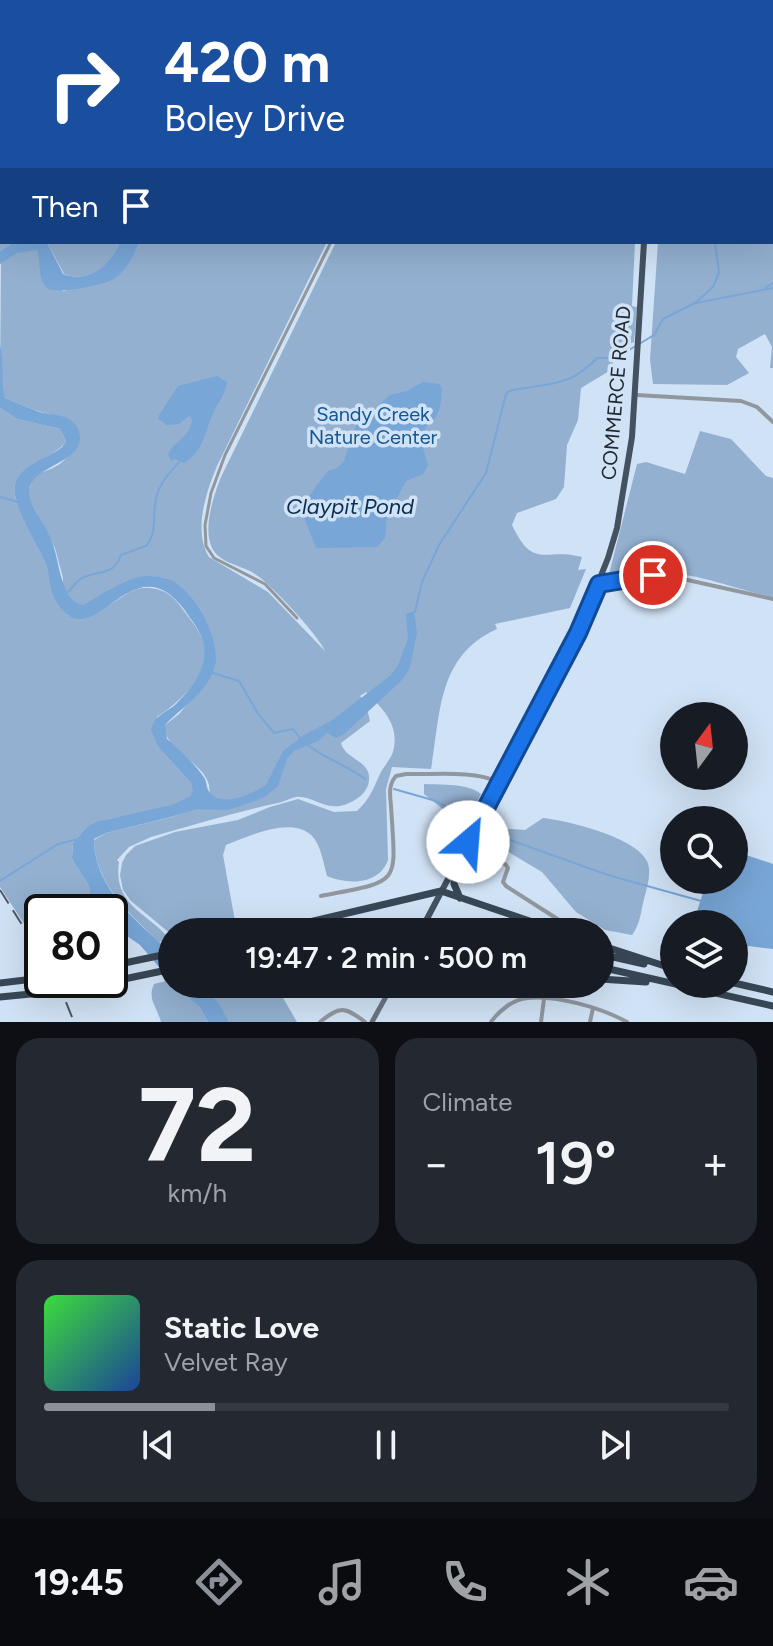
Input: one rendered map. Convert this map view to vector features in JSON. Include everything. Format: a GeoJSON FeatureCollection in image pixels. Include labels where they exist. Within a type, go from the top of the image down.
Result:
{"type":"FeatureCollection","features":[{"type":"Feature","properties":{"kind":"highway","name":"COMMERCE ROAD"},"geometry":{"type":"LineString","coordinates":[[427,918],[578,633],[599,584],[617,528],[629,463],[644,244]]}},
{"type":"Feature","properties":{"kind":"highway"},"geometry":{"type":"LineString","coordinates":[[454,867],[454,884],[460,898]]}},
{"type":"Feature","properties":{"kind":"highway"},"geometry":{"type":"LineString","coordinates":[[326,918],[441,891],[520,918]]}},
{"type":"Feature","properties":{"kind":"highway"},"geometry":{"type":"LineString","coordinates":[[614,950],[660,964]]}},
{"type":"Feature","properties":{"kind":"highway"},"geometry":{"type":"LineString","coordinates":[[128,961],[158,956]]}},
{"type":"Feature","properties":{"kind":"highway"},"geometry":{"type":"LineString","coordinates":[[614,957],[660,966]]}},
{"type":"Feature","properties":{"kind":"highway"},"geometry":{"type":"LineString","coordinates":[[614,970],[660,981]]}},
{"type":"Feature","properties":{"kind":"highway"},"geometry":{"type":"LineString","coordinates":[[0,997],[76,989],[158,972]]}},
{"type":"Feature","properties":{"kind":"highway"},"geometry":{"type":"LineString","coordinates":[[0,983],[24,980]]}},
{"type":"Feature","properties":{"kind":"highway"},"geometry":{"type":"LineString","coordinates":[[614,980],[660,985]]}},
{"type":"Feature","properties":{"kind":"highway"},"geometry":{"type":"LineString","coordinates":[[748,986],[773,992]]}},
{"type":"Feature","properties":{"kind":"highway"},"geometry":{"type":"LineString","coordinates":[[736,998],[773,1006]]}},
{"type":"Feature","properties":{"kind":"main road"},"geometry":{"type":"LineString","coordinates":[[372,1022],[385,998]]}},
{"type":"Feature","properties":{"kind":"street"},"geometry":{"type":"LineString","coordinates":[[297,618],[265,584],[214,558],[206,546],[205,525],[211,493],[226,452],[330,244]]}},
{"type":"Feature","properties":{"kind":"street"},"geometry":{"type":"LineString","coordinates":[[636,395],[741,401],[757,407],[773,422]]}},
{"type":"Feature","properties":{"kind":"street"},"geometry":{"type":"LineString","coordinates":[[599,584],[645,575],[665,575],[773,599]]}},
{"type":"Feature","properties":{"kind":"street"},"geometry":{"type":"LineString","coordinates":[[321,896],[377,885],[389,876],[396,859],[390,788],[396,776],[486,777],[499,782]]}},
{"type":"Feature","properties":{"kind":"street"},"geometry":{"type":"LineString","coordinates":[[468,842],[506,865],[508,868],[503,880],[506,886],[556,918]]}},
{"type":"Feature","properties":{"kind":"street"},"geometry":{"type":"LineString","coordinates":[[491,1022],[508,1005],[525,998],[593,1008],[627,1022]]}},
{"type":"Feature","properties":{"kind":"street"},"geometry":{"type":"LineString","coordinates":[[541,1022],[544,999]]}},
{"type":"Feature","properties":{"kind":"street"},"geometry":{"type":"LineString","coordinates":[[590,1022],[593,1008]]}},
{"type":"Feature","properties":{"kind":"street"},"geometry":{"type":"LineString","coordinates":[[320,1022],[339,1009],[365,1022]]}},
{"type":"Feature","properties":{"kind":"green space"},"geometry":{"type":"Polygon","coordinates":[[[48,244],[119,244],[105,265],[91,274],[64,274],[48,244]]]}},
{"type":"Feature","properties":{"kind":"green space","name":"Sandy Creek Nature Center"},"geometry":{"type":"Polygon","coordinates":[[[135,244],[326,244],[217,466],[205,500],[202,523],[204,546],[209,557],[268,592],[325,651],[304,623],[263,580],[221,558],[214,551],[208,531],[211,508],[221,477],[335,244],[635,244],[632,306],[637,307],[634,342],[617,349],[611,370],[581,388],[578,420],[567,445],[564,487],[556,499],[517,513],[512,525],[527,548],[534,553],[582,557],[578,570],[586,569],[570,608],[495,624],[497,629],[477,640],[452,670],[440,707],[431,769],[392,767],[386,789],[388,860],[378,874],[362,881],[344,881],[327,876],[319,848],[311,835],[292,827],[268,830],[226,845],[223,855],[234,918],[158,918],[158,923],[131,901],[123,890],[120,875],[126,855],[135,846],[175,832],[238,820],[298,799],[334,812],[357,811],[371,794],[392,755],[395,742],[389,719],[366,692],[360,696],[366,704],[370,721],[341,743],[343,749],[369,773],[366,789],[357,799],[337,806],[296,797],[151,837],[129,847],[117,860],[118,877],[124,894],[114,894],[107,884],[100,871],[94,840],[106,833],[172,817],[209,804],[209,785],[205,777],[170,742],[165,725],[179,714],[215,667],[207,623],[182,589],[165,578],[149,576],[92,605],[72,611],[63,605],[63,578],[55,548],[27,496],[34,474],[59,465],[75,444],[50,414],[5,398],[0,387],[1,263],[20,247],[37,250],[63,291],[95,284],[135,244]]]}},
{"type":"Feature","properties":{"kind":"green space"},"geometry":{"type":"Polygon","coordinates":[[[658,244],[773,244],[773,368],[770,368],[772,347],[765,334],[738,349],[736,357],[749,373],[727,385],[653,384],[650,360],[658,244]]]}},
{"type":"Feature","properties":{"kind":"green space"},"geometry":{"type":"Polygon","coordinates":[[[0,408],[17,419],[60,429],[66,441],[55,452],[21,473],[15,489],[21,511],[48,555],[54,594],[65,612],[69,616],[96,610],[137,589],[165,592],[177,602],[197,629],[205,649],[205,659],[190,689],[157,717],[159,748],[191,783],[200,799],[153,813],[109,819],[85,829],[73,843],[72,857],[91,894],[24,894],[24,924],[0,887],[0,408]]]}},
{"type":"Feature","properties":{"kind":"green space"},"geometry":{"type":"Polygon","coordinates":[[[700,431],[731,439],[766,476],[773,478],[773,597],[683,574],[609,574],[637,464],[646,462],[685,474],[700,431]]]}},
{"type":"Feature","properties":{"kind":"green space"},"geometry":{"type":"Polygon","coordinates":[[[424,784],[462,786],[481,794],[461,832],[459,822],[424,794],[424,784]]]}},
{"type":"Feature","properties":{"kind":"green space"},"geometry":{"type":"Polygon","coordinates":[[[543,818],[616,838],[640,852],[647,861],[648,885],[639,922],[632,935],[614,932],[614,918],[586,918],[576,912],[542,872],[485,838],[495,828],[525,830],[543,818]]]}},
{"type":"Feature","properties":{"kind":"green space","name":"Sandy Creek Nature Center"},"geometry":{"type":"Polygon","coordinates":[[[128,900],[158,927],[158,941],[128,911],[128,900]]]}},
{"type":"Feature","properties":{"kind":"green space"},"geometry":{"type":"Polygon","coordinates":[[[158,983],[158,998],[189,998],[208,1022],[161,1022],[152,999],[154,984],[158,983]]]}},
{"type":"Feature","properties":{"kind":"green space"},"geometry":{"type":"Polygon","coordinates":[[[212,998],[283,998],[297,1022],[229,1022],[212,998]]]}},
{"type":"Feature","properties":{"kind":"water"},"geometry":{"type":"Polygon","coordinates":[[[11,244],[48,244],[63,274],[82,276],[105,265],[119,244],[138,244],[126,267],[114,279],[68,290],[46,287],[40,273],[37,250],[17,253],[0,264],[0,251],[11,244]]]}},
{"type":"Feature","properties":{"kind":"water"},"geometry":{"type":"Polygon","coordinates":[[[0,345],[5,398],[39,412],[64,417],[78,429],[80,440],[77,448],[42,472],[30,486],[29,492],[51,538],[69,596],[84,605],[132,579],[161,577],[173,581],[184,590],[207,622],[215,647],[214,670],[199,693],[165,725],[167,739],[205,778],[208,790],[217,798],[231,799],[266,785],[283,751],[304,735],[331,721],[391,675],[408,639],[406,614],[414,611],[417,633],[410,667],[403,679],[343,735],[336,738],[327,733],[318,741],[294,751],[287,759],[278,786],[263,798],[228,810],[197,809],[106,833],[94,839],[102,874],[114,894],[90,894],[89,886],[72,858],[73,843],[96,822],[172,805],[191,796],[191,783],[159,748],[151,730],[157,718],[181,699],[197,678],[205,654],[203,641],[184,609],[167,592],[151,587],[136,589],[83,619],[64,612],[52,590],[46,563],[21,512],[15,484],[23,471],[62,447],[66,441],[60,429],[17,419],[0,408],[0,345]]]}},
{"type":"Feature","properties":{"kind":"water"},"geometry":{"type":"Polygon","coordinates":[[[217,376],[227,382],[226,387],[202,443],[184,463],[174,459],[171,461],[168,454],[186,434],[192,419],[189,416],[179,424],[167,425],[158,419],[159,415],[178,386],[217,376]]]}},
{"type":"Feature","properties":{"kind":"water","name":"Claypit Pond"},"geometry":{"type":"Polygon","coordinates":[[[423,382],[439,384],[442,389],[439,410],[426,426],[422,445],[428,465],[423,474],[406,481],[387,517],[385,538],[377,547],[316,548],[303,515],[303,506],[328,471],[344,461],[356,425],[390,395],[407,391],[423,382]]]}},
{"type":"Feature","properties":{"kind":"water"},"geometry":{"type":"Polygon","coordinates":[[[748,856],[773,864],[773,949],[748,946],[748,910],[697,910],[703,894],[748,894],[748,856]]]}},
{"type":"Feature","properties":{"kind":"water"},"geometry":{"type":"Polygon","coordinates":[[[128,912],[158,941],[158,966],[128,937],[128,912]]]}},
{"type":"Feature","properties":{"kind":"water"},"geometry":{"type":"Polygon","coordinates":[[[189,998],[214,998],[229,1022],[208,1022],[189,998]]]}},
{"type":"Feature","properties":{"kind":"waterway"},"geometry":{"type":"LineString","coordinates":[[639,344],[654,335],[663,319],[695,303],[713,287],[719,273],[715,244]]}},
{"type":"Feature","properties":{"kind":"waterway"},"geometry":{"type":"LineString","coordinates":[[765,288],[773,283]]}},
{"type":"Feature","properties":{"kind":"waterway"},"geometry":{"type":"LineString","coordinates":[[696,303],[773,288]]}},
{"type":"Feature","properties":{"kind":"waterway"},"geometry":{"type":"LineString","coordinates":[[415,612],[422,582],[439,545],[486,473],[506,394],[567,380],[597,358],[616,358],[634,347]]}},
{"type":"Feature","properties":{"kind":"waterway"},"geometry":{"type":"LineString","coordinates":[[67,593],[82,578],[110,569],[121,555],[146,546],[154,528],[158,490],[179,462]]}},
{"type":"Feature","properties":{"kind":"waterway"},"geometry":{"type":"LineString","coordinates":[[0,497],[18,502]]}},
{"type":"Feature","properties":{"kind":"waterway"},"geometry":{"type":"LineString","coordinates":[[213,673],[239,681],[274,733],[293,729],[300,738]]}},
{"type":"Feature","properties":{"kind":"waterway"},"geometry":{"type":"LineString","coordinates":[[308,745],[365,779]]}},
{"type":"Feature","properties":{"kind":"waterway"},"geometry":{"type":"LineString","coordinates":[[394,789],[436,801],[468,819]]}},
{"type":"Feature","properties":{"kind":"waterway"},"geometry":{"type":"LineString","coordinates":[[485,831],[608,875],[701,901]]}},
{"type":"Feature","properties":{"kind":"waterway"},"geometry":{"type":"LineString","coordinates":[[0,881],[58,844],[79,839]]}},
{"type":"Feature","properties":{"kind":"railway"},"geometry":{"type":"LineString","coordinates":[[0,890],[24,928]]}},
{"type":"Feature","properties":{"kind":"railway"},"geometry":{"type":"LineString","coordinates":[[64,998],[74,1022]]}},
{"type":"Feature","properties":{"kind":"route"},"geometry":{"type":"LineString","coordinates":[[468,842],[578,633],[599,584],[653,575]]}}]}
